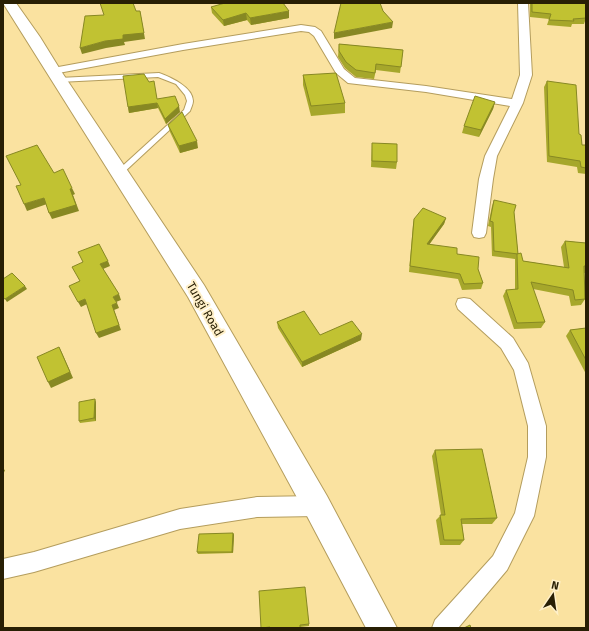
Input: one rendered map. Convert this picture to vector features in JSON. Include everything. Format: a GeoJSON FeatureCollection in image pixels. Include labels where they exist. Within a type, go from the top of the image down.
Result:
{"type":"FeatureCollection","features":[{"type":"Feature","properties":{"kind":"main road","name":"Tungi Road"},"geometry":{"type":"LineString","coordinates":[[9,3],[33,37],[118,173],[196,292],[317,506],[382,628]]}},
{"type":"Feature","properties":{"kind":"street"},"geometry":{"type":"LineString","coordinates":[[479,233],[486,179],[491,156],[517,102],[526,75],[523,3]]}},
{"type":"Feature","properties":{"kind":"street"},"geometry":{"type":"LineString","coordinates":[[56,76],[184,47],[301,28],[316,32],[343,76],[352,81],[433,90],[517,102]]}},
{"type":"Feature","properties":{"kind":"street"},"geometry":{"type":"LineString","coordinates":[[443,628],[500,563],[524,516],[536,457],[537,426],[522,368],[507,343],[464,304]]}},
{"type":"Feature","properties":{"kind":"street"},"geometry":{"type":"LineString","coordinates":[[3,569],[34,562],[180,518],[257,507],[317,506]]}},
{"type":"Feature","properties":{"kind":"lane"},"geometry":{"type":"LineString","coordinates":[[56,76],[159,75],[178,83],[188,95],[190,101],[187,111],[118,173]]}},
{"type":"Feature","properties":{"kind":"building"},"geometry":{"type":"Polygon","coordinates":[[[100,3],[133,3],[136,11],[140,11],[144,33],[123,35],[123,39],[105,41],[80,48],[85,16],[104,15],[100,3]]]}},
{"type":"Feature","properties":{"kind":"building"},"geometry":{"type":"Polygon","coordinates":[[[225,3],[283,3],[289,11],[250,18],[246,13],[223,20],[211,7],[225,3]]]}},
{"type":"Feature","properties":{"kind":"building"},"geometry":{"type":"Polygon","coordinates":[[[341,3],[380,3],[383,11],[393,22],[334,33],[341,3]]]}},
{"type":"Feature","properties":{"kind":"building"},"geometry":{"type":"Polygon","coordinates":[[[532,3],[586,3],[586,18],[573,19],[574,21],[549,20],[551,14],[532,12],[532,3]]]}},
{"type":"Feature","properties":{"kind":"building"},"geometry":{"type":"Polygon","coordinates":[[[339,44],[403,50],[401,67],[376,64],[375,73],[356,70],[346,62],[339,51],[339,44]]]}},
{"type":"Feature","properties":{"kind":"building"},"geometry":{"type":"Polygon","coordinates":[[[336,73],[345,103],[311,106],[303,75],[336,73]]]}},
{"type":"Feature","properties":{"kind":"building"},"geometry":{"type":"Polygon","coordinates":[[[144,74],[149,82],[154,81],[157,99],[175,96],[179,106],[165,119],[157,103],[128,107],[123,76],[144,74]]]}},
{"type":"Feature","properties":{"kind":"building"},"geometry":{"type":"Polygon","coordinates":[[[547,81],[576,85],[579,134],[581,135],[582,145],[586,145],[586,168],[581,167],[580,161],[549,156],[547,81]]]}},
{"type":"Feature","properties":{"kind":"building"},"geometry":{"type":"Polygon","coordinates":[[[475,96],[495,102],[481,130],[464,126],[475,96]]]}},
{"type":"Feature","properties":{"kind":"building"},"geometry":{"type":"Polygon","coordinates":[[[182,112],[197,141],[179,146],[168,125],[182,112]]]}},
{"type":"Feature","properties":{"kind":"building"},"geometry":{"type":"Polygon","coordinates":[[[372,143],[397,144],[397,162],[372,161],[372,143]]]}},
{"type":"Feature","properties":{"kind":"building"},"geometry":{"type":"Polygon","coordinates":[[[37,145],[54,173],[63,169],[72,188],[70,189],[76,205],[49,213],[44,198],[24,204],[16,186],[21,185],[6,156],[37,145]]]}},
{"type":"Feature","properties":{"kind":"building"},"geometry":{"type":"Polygon","coordinates":[[[494,200],[516,205],[514,212],[518,254],[494,251],[493,222],[490,221],[494,200]]]}},
{"type":"Feature","properties":{"kind":"building"},"geometry":{"type":"Polygon","coordinates":[[[423,208],[446,218],[427,244],[457,248],[457,254],[479,257],[478,269],[483,283],[464,284],[460,274],[410,266],[414,219],[423,208]]]}},
{"type":"Feature","properties":{"kind":"building"},"geometry":{"type":"Polygon","coordinates":[[[565,241],[586,243],[586,266],[584,266],[585,299],[575,300],[573,290],[531,282],[545,322],[517,323],[506,290],[518,289],[517,254],[521,253],[523,261],[569,268],[565,241]]]}},
{"type":"Feature","properties":{"kind":"building"},"geometry":{"type":"Polygon","coordinates":[[[99,244],[108,261],[100,264],[119,294],[113,297],[117,303],[112,305],[119,325],[96,333],[85,299],[78,302],[69,286],[80,281],[72,267],[83,262],[78,252],[99,244]]]}},
{"type":"Feature","properties":{"kind":"building"},"geometry":{"type":"Polygon","coordinates":[[[12,273],[25,286],[5,299],[3,298],[3,279],[12,273]]]}},
{"type":"Feature","properties":{"kind":"building"},"geometry":{"type":"Polygon","coordinates":[[[304,311],[320,335],[352,321],[362,334],[302,362],[277,322],[304,311]]]}},
{"type":"Feature","properties":{"kind":"building"},"geometry":{"type":"Polygon","coordinates":[[[586,328],[586,360],[570,330],[586,328]]]}},
{"type":"Feature","properties":{"kind":"building"},"geometry":{"type":"Polygon","coordinates":[[[59,347],[70,372],[48,382],[37,357],[59,347]]]}},
{"type":"Feature","properties":{"kind":"building"},"geometry":{"type":"Polygon","coordinates":[[[95,399],[94,418],[79,421],[79,402],[95,399]]]}},
{"type":"Feature","properties":{"kind":"building"},"geometry":{"type":"Polygon","coordinates":[[[482,449],[497,518],[461,519],[464,540],[444,540],[440,515],[445,515],[435,450],[482,449]]]}},
{"type":"Feature","properties":{"kind":"building"},"geometry":{"type":"Polygon","coordinates":[[[233,533],[232,552],[197,552],[199,534],[233,533]]]}},
{"type":"Feature","properties":{"kind":"building"},"geometry":{"type":"Polygon","coordinates":[[[305,587],[309,624],[300,625],[300,628],[261,628],[259,591],[305,587]]]}},
{"type":"Feature","properties":{"kind":"building"},"geometry":{"type":"Polygon","coordinates":[[[470,625],[471,628],[464,628],[470,625]]]}}]}
